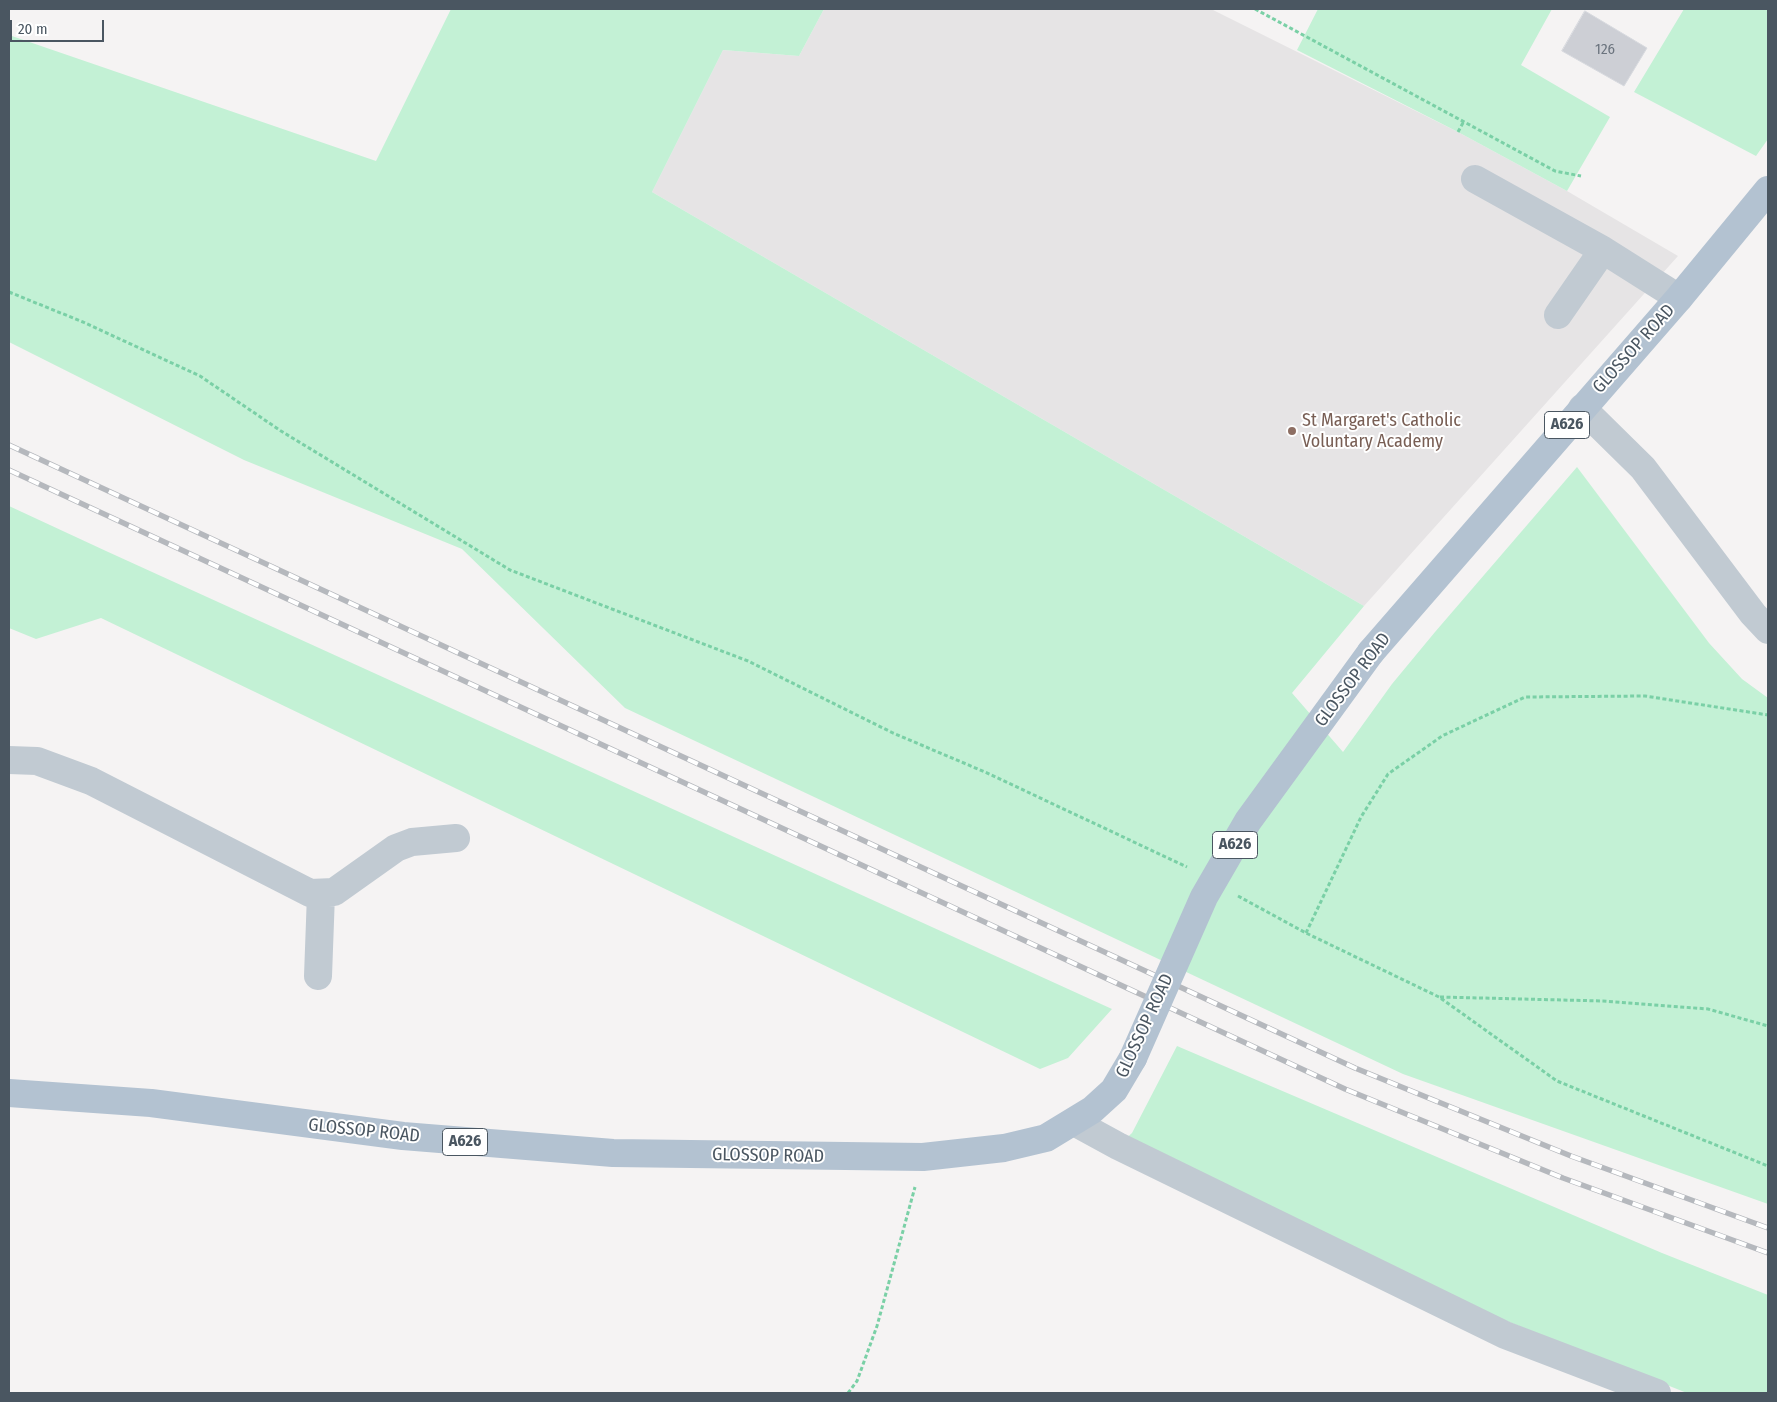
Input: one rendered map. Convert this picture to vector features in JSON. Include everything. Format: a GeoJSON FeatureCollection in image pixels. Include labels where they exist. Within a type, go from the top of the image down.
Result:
{"type":"FeatureCollection","features":[{"type":"Feature","properties":{"kind":"main road","name":"GLOSSOP ROAD"},"geometry":{"type":"LineString","coordinates":[[9,1093],[151,1103],[383,1134],[604,1153],[923,1157],[1004,1148],[1046,1138],[1083,1116],[1114,1090],[1133,1058],[1204,898],[1248,821],[1371,652],[1679,298],[1768,190]]}},
{"type":"Feature","properties":{"kind":"street"},"geometry":{"type":"LineString","coordinates":[[1475,179],[1603,250],[1679,298]]}},
{"type":"Feature","properties":{"kind":"street"},"geometry":{"type":"LineString","coordinates":[[1558,315],[1603,250]]}},
{"type":"Feature","properties":{"kind":"street"},"geometry":{"type":"LineString","coordinates":[[1582,408],[1643,468],[1753,614],[1768,630]]}},
{"type":"Feature","properties":{"kind":"street"},"geometry":{"type":"LineString","coordinates":[[9,760],[37,761],[91,780],[297,888],[321,894],[334,892],[396,848],[412,842],[456,838]]}},
{"type":"Feature","properties":{"kind":"street"},"geometry":{"type":"LineString","coordinates":[[318,976],[321,894]]}},
{"type":"Feature","properties":{"kind":"street"},"geometry":{"type":"LineString","coordinates":[[1083,1116],[1118,1146],[1504,1335],[1657,1393]]}},
{"type":"Feature","properties":{"kind":"path"},"geometry":{"type":"LineString","coordinates":[[1254,9],[1555,171],[1581,176]]}},
{"type":"Feature","properties":{"kind":"path"},"geometry":{"type":"LineString","coordinates":[[1458,132],[1464,121]]}},
{"type":"Feature","properties":{"kind":"path"},"geometry":{"type":"LineString","coordinates":[[9,292],[83,322],[200,376],[281,431],[510,570],[748,661],[893,733],[985,772],[1195,872]]}},
{"type":"Feature","properties":{"kind":"path"},"geometry":{"type":"LineString","coordinates":[[1306,933],[1362,817],[1388,774],[1442,736],[1525,697],[1645,696],[1768,716]]}},
{"type":"Feature","properties":{"kind":"path"},"geometry":{"type":"LineString","coordinates":[[1237,895],[1306,933],[1439,997],[1556,1082],[1768,1166]]}},
{"type":"Feature","properties":{"kind":"path"},"geometry":{"type":"LineString","coordinates":[[1439,997],[1603,1001],[1699,1008],[1768,1026]]}},
{"type":"Feature","properties":{"kind":"path"},"geometry":{"type":"LineString","coordinates":[[848,1393],[858,1380],[876,1326],[923,1157]]}},
{"type":"Feature","properties":{"kind":"shaded area","name":"St Margaret's Catholic Voluntary Academy"},"geometry":{"type":"Polygon","coordinates":[[[824,9],[1211,9],[1458,132],[1567,191],[1678,256],[1364,606],[652,192],[723,50],[799,56],[824,9]]]}},
{"type":"Feature","properties":{"kind":"green space"},"geometry":{"type":"Polygon","coordinates":[[[451,9],[824,9],[799,56],[723,50],[652,192],[1364,606],[1292,693],[1343,752],[1392,684],[1577,467],[1709,643],[1742,679],[1768,698],[1768,1204],[1403,1074],[625,708],[462,549],[244,460],[9,342],[9,35],[376,161],[451,9]]]}},
{"type":"Feature","properties":{"kind":"green space"},"geometry":{"type":"Polygon","coordinates":[[[1318,9],[1552,9],[1521,65],[1610,117],[1567,191],[1458,132],[1297,50],[1318,9]]]}},
{"type":"Feature","properties":{"kind":"green space"},"geometry":{"type":"Polygon","coordinates":[[[1684,9],[1768,9],[1768,139],[1756,156],[1634,92],[1684,9]]]}},
{"type":"Feature","properties":{"kind":"green space"},"geometry":{"type":"Polygon","coordinates":[[[9,506],[1112,1009],[1068,1058],[1040,1069],[101,618],[36,639],[9,628],[9,506]]]}},
{"type":"Feature","properties":{"kind":"green space"},"geometry":{"type":"Polygon","coordinates":[[[1177,1046],[1662,1253],[1768,1295],[1768,1393],[1687,1393],[1514,1324],[1110,1153],[1132,1133],[1177,1046]]]}},
{"type":"Feature","properties":{"kind":"building"},"geometry":{"type":"Polygon","coordinates":[[[1585,11],[1647,48],[1624,86],[1562,51],[1585,11]]]}},
{"type":"Feature","properties":{"kind":"railway"},"geometry":{"type":"LineString","coordinates":[[9,445],[1355,1068],[1571,1156],[1768,1228]]}},
{"type":"Feature","properties":{"kind":"railway"},"geometry":{"type":"LineString","coordinates":[[9,470],[1345,1089],[1563,1178],[1768,1253]]}},
{"type":"Feature","properties":{"kind":"place","name":"St Margaret's Catholic Voluntary Academy"},"geometry":{"type":"Point","coordinates":[1292,431]}}]}
